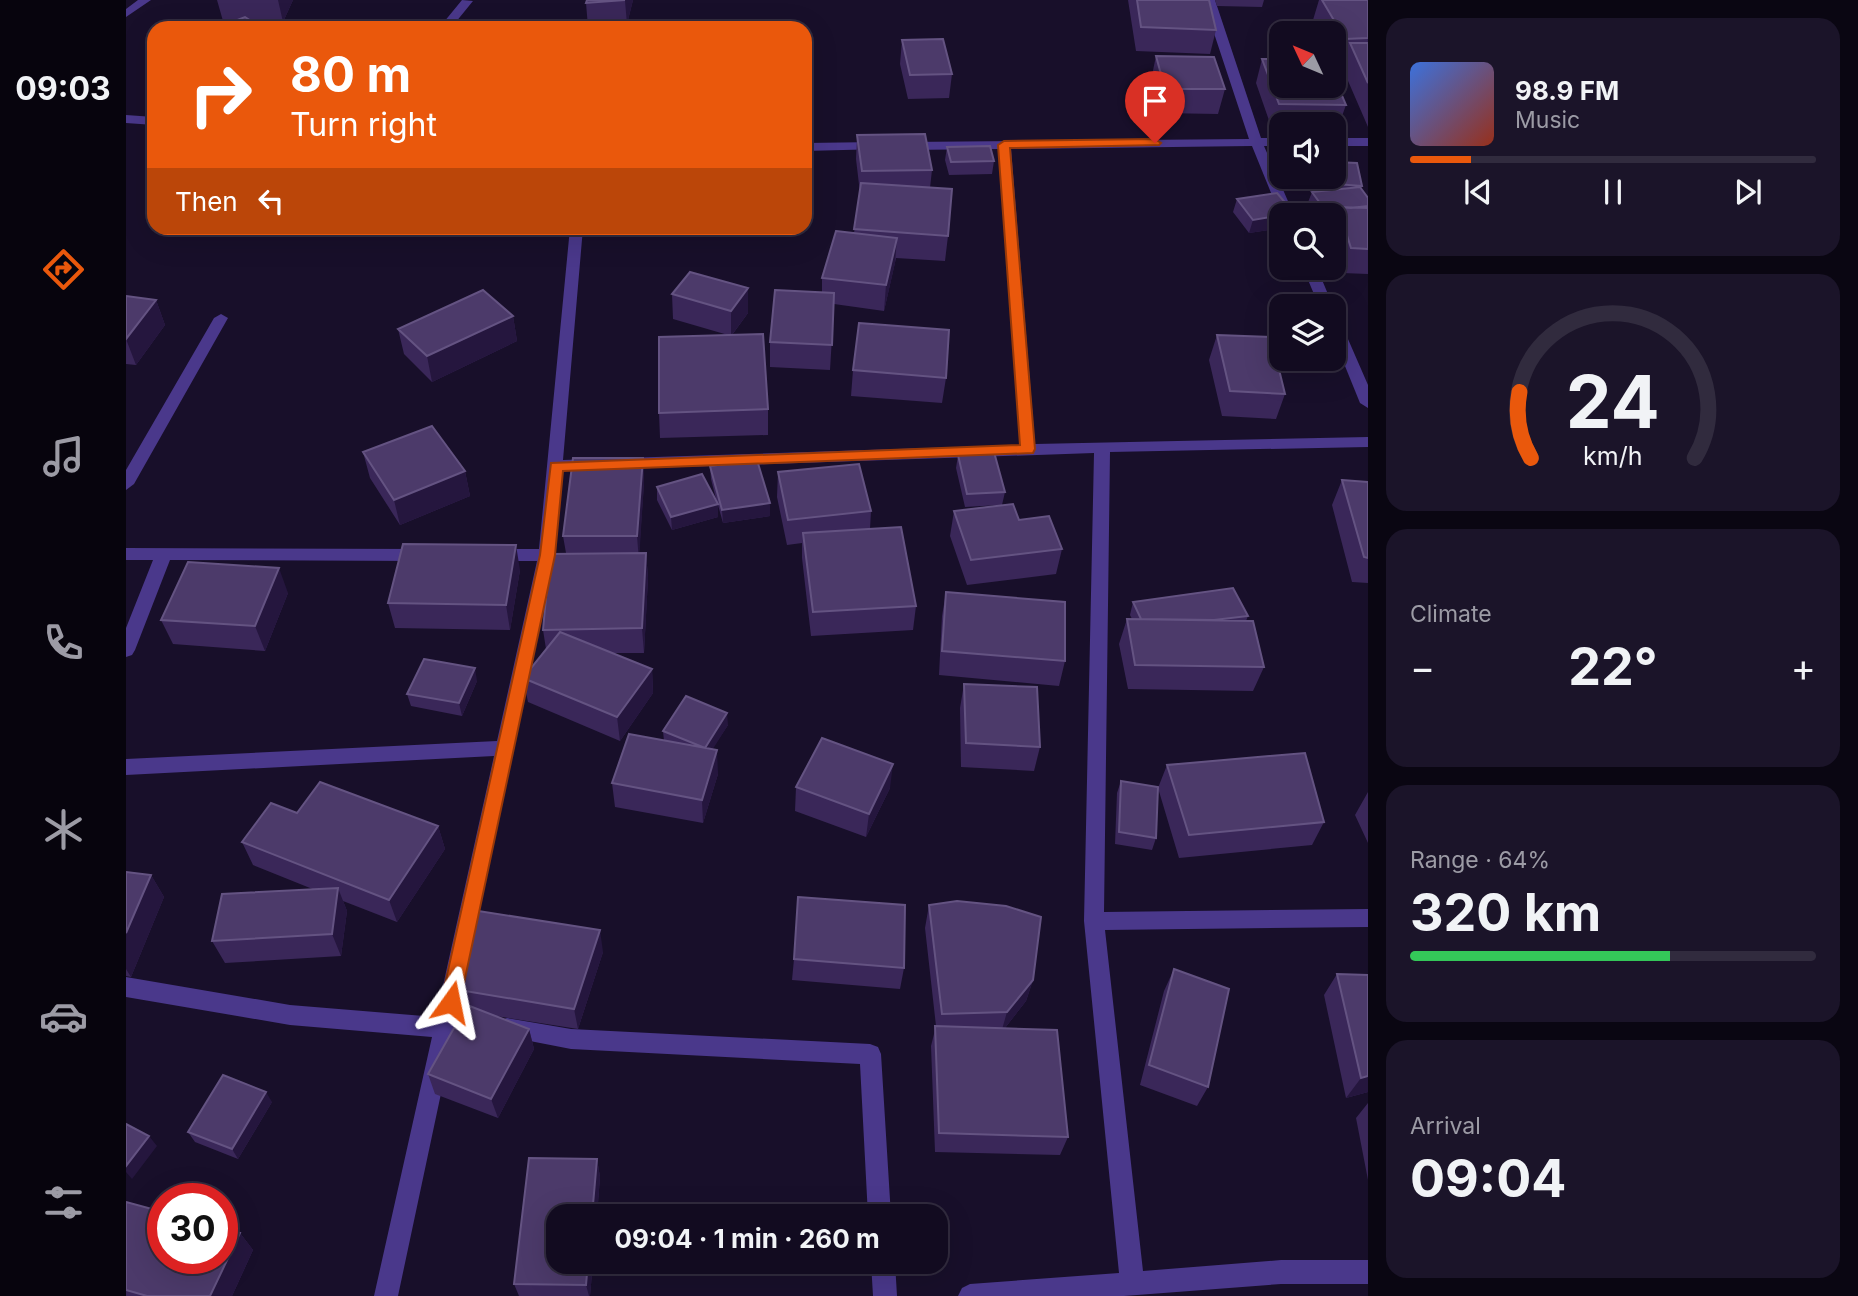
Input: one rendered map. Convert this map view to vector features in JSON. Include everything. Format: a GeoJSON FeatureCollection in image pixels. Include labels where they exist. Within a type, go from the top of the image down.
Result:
{"type":"FeatureCollection","features":[{"type":"Feature","properties":{"kind":"street"},"geometry":{"type":"LineString","coordinates":[[126,14],[145,0]]}},
{"type":"Feature","properties":{"kind":"street"},"geometry":{"type":"LineString","coordinates":[[1209,0],[1256,141],[1282,203]]}},
{"type":"Feature","properties":{"kind":"street"},"geometry":{"type":"LineString","coordinates":[[451,21],[467,1]]}},
{"type":"Feature","properties":{"kind":"street"},"geometry":{"type":"LineString","coordinates":[[126,119],[147,120]]}},
{"type":"Feature","properties":{"kind":"street"},"geometry":{"type":"LineString","coordinates":[[812,147],[1269,142]]}},
{"type":"Feature","properties":{"kind":"street"},"geometry":{"type":"LineString","coordinates":[[1346,142],[1368,142]]}},
{"type":"Feature","properties":{"kind":"street"},"geometry":{"type":"LineString","coordinates":[[1004,145],[1028,449]]}},
{"type":"Feature","properties":{"kind":"street"},"geometry":{"type":"LineString","coordinates":[[386,1296],[547,555],[575,235]]}},
{"type":"Feature","properties":{"kind":"street"},"geometry":{"type":"LineString","coordinates":[[126,484],[221,318]]}},
{"type":"Feature","properties":{"kind":"street"},"geometry":{"type":"LineString","coordinates":[[1346,351],[1368,403]]}},
{"type":"Feature","properties":{"kind":"street"},"geometry":{"type":"LineString","coordinates":[[556,466],[1028,449],[1368,442]]}},
{"type":"Feature","properties":{"kind":"street"},"geometry":{"type":"LineString","coordinates":[[1102,447],[1094,921],[1132,1283]]}},
{"type":"Feature","properties":{"kind":"street"},"geometry":{"type":"LineString","coordinates":[[126,554],[438,555]]}},
{"type":"Feature","properties":{"kind":"street"},"geometry":{"type":"LineString","coordinates":[[126,650],[164,554]]}},
{"type":"Feature","properties":{"kind":"street"},"geometry":{"type":"LineString","coordinates":[[479,555],[547,555]]}},
{"type":"Feature","properties":{"kind":"street"},"geometry":{"type":"LineString","coordinates":[[126,767],[507,748]]}},
{"type":"Feature","properties":{"kind":"street"},"geometry":{"type":"LineString","coordinates":[[1094,921],[1368,918]]}},
{"type":"Feature","properties":{"kind":"street"},"geometry":{"type":"LineString","coordinates":[[126,987],[290,1015],[445,1028],[482,1023],[571,1039],[870,1054],[879,1204]]}},
{"type":"Feature","properties":{"kind":"street"},"geometry":{"type":"LineString","coordinates":[[970,1296],[1281,1272],[1368,1272]]}},
{"type":"Feature","properties":{"kind":"street"},"geometry":{"type":"LineString","coordinates":[[884,1274],[885,1296]]}},
{"type":"Feature","properties":{"kind":"building"},"geometry":{"type":"Polygon","coordinates":[[[587,0],[625,0],[586,3],[587,0]]]}},
{"type":"Feature","properties":{"kind":"building"},"geometry":{"type":"Polygon","coordinates":[[[1137,0],[1209,0],[1216,30],[1141,27],[1137,0]]]}},
{"type":"Feature","properties":{"kind":"building"},"geometry":{"type":"Polygon","coordinates":[[[1322,0],[1368,0],[1368,38],[1346,39],[1346,21],[1334,21],[1322,0]]]}},
{"type":"Feature","properties":{"kind":"building"},"geometry":{"type":"Polygon","coordinates":[[[245,17],[251,21],[234,21],[245,17]]]}},
{"type":"Feature","properties":{"kind":"building"},"geometry":{"type":"Polygon","coordinates":[[[943,39],[952,74],[910,75],[902,40],[943,39]]]}},
{"type":"Feature","properties":{"kind":"building"},"geometry":{"type":"Polygon","coordinates":[[[1350,43],[1368,43],[1368,83],[1350,43]]]}},
{"type":"Feature","properties":{"kind":"building"},"geometry":{"type":"Polygon","coordinates":[[[1156,56],[1214,57],[1225,89],[1165,89],[1156,56]]]}},
{"type":"Feature","properties":{"kind":"building"},"geometry":{"type":"Polygon","coordinates":[[[1262,59],[1269,59],[1269,78],[1262,59]]]}},
{"type":"Feature","properties":{"kind":"building"},"geometry":{"type":"Polygon","coordinates":[[[1277,98],[1343,98],[1346,105],[1279,104],[1277,98]]]}},
{"type":"Feature","properties":{"kind":"building"},"geometry":{"type":"Polygon","coordinates":[[[925,134],[932,170],[862,171],[857,135],[925,134]]]}},
{"type":"Feature","properties":{"kind":"building"},"geometry":{"type":"Polygon","coordinates":[[[990,146],[994,161],[951,162],[947,147],[990,146]]]}},
{"type":"Feature","properties":{"kind":"building"},"geometry":{"type":"Polygon","coordinates":[[[1346,163],[1357,163],[1362,186],[1346,185],[1346,163]]]}},
{"type":"Feature","properties":{"kind":"building"},"geometry":{"type":"Polygon","coordinates":[[[861,183],[952,189],[948,236],[854,229],[861,183]]]}},
{"type":"Feature","properties":{"kind":"building"},"geometry":{"type":"Polygon","coordinates":[[[1360,187],[1368,198],[1368,206],[1351,208],[1346,208],[1346,203],[1320,203],[1312,192],[1346,189],[1360,187]]]}},
{"type":"Feature","properties":{"kind":"building"},"geometry":{"type":"Polygon","coordinates":[[[1277,193],[1286,203],[1269,203],[1269,217],[1253,220],[1237,199],[1277,193]]]}},
{"type":"Feature","properties":{"kind":"building"},"geometry":{"type":"Polygon","coordinates":[[[1346,207],[1368,208],[1368,249],[1351,248],[1346,232],[1346,207]]]}},
{"type":"Feature","properties":{"kind":"building"},"geometry":{"type":"Polygon","coordinates":[[[836,231],[897,238],[886,285],[822,278],[836,231]]]}},
{"type":"Feature","properties":{"kind":"building"},"geometry":{"type":"Polygon","coordinates":[[[690,272],[748,288],[731,311],[672,294],[690,272]]]}},
{"type":"Feature","properties":{"kind":"building"},"geometry":{"type":"Polygon","coordinates":[[[483,290],[513,316],[427,356],[398,329],[483,290]]]}},
{"type":"Feature","properties":{"kind":"building"},"geometry":{"type":"Polygon","coordinates":[[[775,290],[834,293],[832,345],[770,342],[775,290]]]}},
{"type":"Feature","properties":{"kind":"building"},"geometry":{"type":"Polygon","coordinates":[[[126,296],[156,300],[126,339],[126,296]]]}},
{"type":"Feature","properties":{"kind":"building"},"geometry":{"type":"Polygon","coordinates":[[[859,323],[949,330],[946,378],[853,370],[859,323]]]}},
{"type":"Feature","properties":{"kind":"building"},"geometry":{"type":"Polygon","coordinates":[[[763,334],[768,409],[659,413],[659,337],[763,334]]]}},
{"type":"Feature","properties":{"kind":"building"},"geometry":{"type":"Polygon","coordinates":[[[1217,335],[1269,337],[1269,371],[1279,371],[1285,394],[1230,391],[1217,335]]]}},
{"type":"Feature","properties":{"kind":"building"},"geometry":{"type":"Polygon","coordinates":[[[432,426],[465,471],[394,500],[363,452],[432,426]]]}},
{"type":"Feature","properties":{"kind":"building"},"geometry":{"type":"Polygon","coordinates":[[[994,452],[1005,492],[967,494],[958,455],[994,452]]]}},
{"type":"Feature","properties":{"kind":"building"},"geometry":{"type":"Polygon","coordinates":[[[573,458],[643,458],[637,536],[563,536],[573,458]]]}},
{"type":"Feature","properties":{"kind":"building"},"geometry":{"type":"Polygon","coordinates":[[[757,460],[770,503],[722,510],[710,466],[757,460]]]}},
{"type":"Feature","properties":{"kind":"building"},"geometry":{"type":"Polygon","coordinates":[[[859,464],[871,511],[788,520],[778,472],[859,464]]]}},
{"type":"Feature","properties":{"kind":"building"},"geometry":{"type":"Polygon","coordinates":[[[702,474],[718,504],[671,517],[657,487],[702,474]]]}},
{"type":"Feature","properties":{"kind":"building"},"geometry":{"type":"Polygon","coordinates":[[[1342,480],[1368,482],[1368,558],[1364,557],[1342,480]]]}},
{"type":"Feature","properties":{"kind":"building"},"geometry":{"type":"Polygon","coordinates":[[[1013,504],[1019,520],[1049,516],[1062,549],[971,560],[954,511],[1013,504]]]}},
{"type":"Feature","properties":{"kind":"building"},"geometry":{"type":"Polygon","coordinates":[[[901,527],[916,606],[813,612],[803,533],[901,527]]]}},
{"type":"Feature","properties":{"kind":"building"},"geometry":{"type":"Polygon","coordinates":[[[403,544],[516,545],[506,605],[388,603],[403,544]]]}},
{"type":"Feature","properties":{"kind":"building"},"geometry":{"type":"Polygon","coordinates":[[[646,553],[642,628],[543,630],[550,554],[646,553]]]}},
{"type":"Feature","properties":{"kind":"building"},"geometry":{"type":"Polygon","coordinates":[[[188,562],[279,568],[255,626],[161,620],[188,562]]]}},
{"type":"Feature","properties":{"kind":"building"},"geometry":{"type":"Polygon","coordinates":[[[1233,588],[1248,616],[1214,620],[1141,619],[1133,602],[1233,588]]]}},
{"type":"Feature","properties":{"kind":"building"},"geometry":{"type":"Polygon","coordinates":[[[946,592],[1065,602],[1065,661],[942,651],[946,592]]]}},
{"type":"Feature","properties":{"kind":"building"},"geometry":{"type":"Polygon","coordinates":[[[1127,619],[1253,621],[1264,667],[1135,665],[1127,619]]]}},
{"type":"Feature","properties":{"kind":"building"},"geometry":{"type":"Polygon","coordinates":[[[560,632],[652,669],[617,717],[523,678],[560,632]]]}},
{"type":"Feature","properties":{"kind":"building"},"geometry":{"type":"Polygon","coordinates":[[[424,659],[475,668],[459,703],[407,694],[424,659]]]}},
{"type":"Feature","properties":{"kind":"building"},"geometry":{"type":"Polygon","coordinates":[[[964,684],[1037,687],[1040,747],[966,743],[964,684]]]}},
{"type":"Feature","properties":{"kind":"building"},"geometry":{"type":"Polygon","coordinates":[[[686,696],[727,713],[705,748],[663,731],[686,696]]]}},
{"type":"Feature","properties":{"kind":"building"},"geometry":{"type":"Polygon","coordinates":[[[629,734],[717,750],[702,800],[612,783],[629,734]]]}},
{"type":"Feature","properties":{"kind":"building"},"geometry":{"type":"Polygon","coordinates":[[[822,738],[893,764],[869,814],[796,787],[822,738]]]}},
{"type":"Feature","properties":{"kind":"building"},"geometry":{"type":"Polygon","coordinates":[[[1305,753],[1324,822],[1189,835],[1167,765],[1305,753]]]}},
{"type":"Feature","properties":{"kind":"building"},"geometry":{"type":"Polygon","coordinates":[[[1121,781],[1158,787],[1156,838],[1119,832],[1121,781]]]}},
{"type":"Feature","properties":{"kind":"building"},"geometry":{"type":"Polygon","coordinates":[[[320,782],[438,826],[389,900],[242,842],[271,803],[297,813],[320,782]]]}},
{"type":"Feature","properties":{"kind":"building"},"geometry":{"type":"Polygon","coordinates":[[[126,872],[151,875],[126,933],[126,872]]]}},
{"type":"Feature","properties":{"kind":"building"},"geometry":{"type":"Polygon","coordinates":[[[338,888],[332,934],[212,941],[222,894],[338,888]]]}},
{"type":"Feature","properties":{"kind":"building"},"geometry":{"type":"Polygon","coordinates":[[[798,897],[905,905],[904,968],[794,959],[798,897]]]}},
{"type":"Feature","properties":{"kind":"building"},"geometry":{"type":"Polygon","coordinates":[[[957,901],[1006,906],[1041,917],[1033,980],[1007,1012],[942,1014],[929,905],[957,901]]]}},
{"type":"Feature","properties":{"kind":"building"},"geometry":{"type":"Polygon","coordinates":[[[472,910],[600,930],[574,1009],[453,989],[472,910]]]}},
{"type":"Feature","properties":{"kind":"building"},"geometry":{"type":"Polygon","coordinates":[[[1174,969],[1229,989],[1208,1087],[1149,1065],[1174,969]]]}},
{"type":"Feature","properties":{"kind":"building"},"geometry":{"type":"Polygon","coordinates":[[[1337,974],[1368,975],[1368,1076],[1361,1078],[1337,974]]]}},
{"type":"Feature","properties":{"kind":"building"},"geometry":{"type":"Polygon","coordinates":[[[467,1005],[529,1029],[491,1099],[428,1074],[467,1005]]]}},
{"type":"Feature","properties":{"kind":"building"},"geometry":{"type":"Polygon","coordinates":[[[935,1026],[1057,1030],[1068,1137],[939,1133],[935,1026]]]}},
{"type":"Feature","properties":{"kind":"building"},"geometry":{"type":"Polygon","coordinates":[[[223,1075],[266,1092],[232,1149],[188,1132],[223,1075]]]}},
{"type":"Feature","properties":{"kind":"building"},"geometry":{"type":"Polygon","coordinates":[[[126,1124],[149,1136],[126,1166],[126,1124]]]}},
{"type":"Feature","properties":{"kind":"building"},"geometry":{"type":"Polygon","coordinates":[[[529,1158],[597,1159],[593,1204],[546,1204],[546,1274],[587,1274],[586,1285],[514,1284],[529,1158]]]}},
{"type":"Feature","properties":{"kind":"building"},"geometry":{"type":"Polygon","coordinates":[[[126,1202],[147,1208],[147,1274],[220,1274],[210,1296],[147,1296],[126,1290],[126,1202]]]}},
{"type":"Feature","properties":{"kind":"route"},"geometry":{"type":"LineString","coordinates":[[451,1002],[547,555],[556,466],[1028,449],[1004,145],[1155,143]]}}]}
